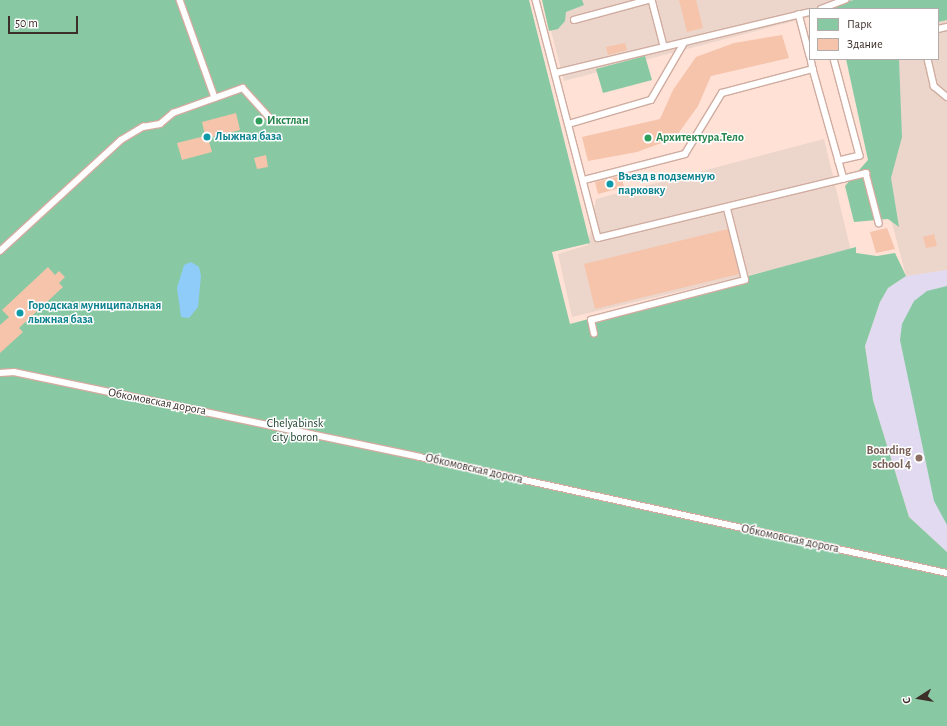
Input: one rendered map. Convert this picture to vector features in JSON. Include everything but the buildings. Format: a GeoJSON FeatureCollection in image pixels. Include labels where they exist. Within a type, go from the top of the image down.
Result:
{"type":"FeatureCollection","features":[{"type":"Feature","properties":{"kind":"lane"},"geometry":{"type":"LineString","coordinates":[[180,0],[215,98]]}},
{"type":"Feature","properties":{"kind":"lane"},"geometry":{"type":"LineString","coordinates":[[536,0],[598,238],[727,209],[844,180],[866,173],[879,223]]}},
{"type":"Feature","properties":{"kind":"lane"},"geometry":{"type":"LineString","coordinates":[[574,20],[648,0]]}},
{"type":"Feature","properties":{"kind":"lane"},"geometry":{"type":"LineString","coordinates":[[652,0],[664,46]]}},
{"type":"Feature","properties":{"kind":"lane"},"geometry":{"type":"LineString","coordinates":[[824,8],[845,0]]}},
{"type":"Feature","properties":{"kind":"lane"},"geometry":{"type":"LineString","coordinates":[[556,73],[809,12]]}},
{"type":"Feature","properties":{"kind":"lane"},"geometry":{"type":"LineString","coordinates":[[799,14],[809,54]]}},
{"type":"Feature","properties":{"kind":"lane"},"geometry":{"type":"LineString","coordinates":[[569,124],[651,100],[684,43]]}},
{"type":"Feature","properties":{"kind":"lane"},"geometry":{"type":"LineString","coordinates":[[811,60],[844,180]]}},
{"type":"Feature","properties":{"kind":"lane"},"geometry":{"type":"LineString","coordinates":[[834,60],[860,156],[839,161]]}},
{"type":"Feature","properties":{"kind":"lane"},"geometry":{"type":"LineString","coordinates":[[928,60],[934,86],[947,97]]}},
{"type":"Feature","properties":{"kind":"lane"},"geometry":{"type":"LineString","coordinates":[[584,180],[685,154],[722,93],[813,69]]}},
{"type":"Feature","properties":{"kind":"lane"},"geometry":{"type":"LineString","coordinates":[[0,252],[121,140],[143,127],[160,124],[173,113],[243,88],[269,117]]}},
{"type":"Feature","properties":{"kind":"lane"},"geometry":{"type":"LineString","coordinates":[[594,334],[591,320],[745,280],[727,209]]}},
{"type":"Feature","properties":{"kind":"lane","name":"Обкомовская дорога"},"geometry":{"type":"LineString","coordinates":[[0,372],[14,372],[420,457],[947,573]]}},
{"type":"Feature","properties":{"kind":"shaded area"},"geometry":{"type":"Polygon","coordinates":[[[543,0],[947,0],[947,270],[906,276],[849,60],[939,60],[939,8],[809,8],[809,17],[564,81],[543,0]]]}},
{"type":"Feature","properties":{"kind":"shaded area"},"geometry":{"type":"Polygon","coordinates":[[[824,139],[851,251],[572,317],[558,254],[588,245],[596,199],[824,139]]]}},
{"type":"Feature","properties":{"kind":"shaded area","name":"Boarding school 4"},"geometry":{"type":"Polygon","coordinates":[[[947,270],[947,552],[909,517],[873,400],[865,346],[880,302],[888,288],[906,276],[947,270]]]}},
{"type":"Feature","properties":{"kind":"green space","name":"Chelyabinsk city boron"},"geometry":{"type":"Polygon","coordinates":[[[0,0],[529,0],[590,243],[552,252],[570,324],[856,247],[856,253],[877,256],[895,253],[906,276],[888,288],[880,302],[865,346],[873,400],[909,517],[947,552],[947,726],[0,726],[0,0]]]}},
{"type":"Feature","properties":{"kind":"green space"},"geometry":{"type":"Polygon","coordinates":[[[542,0],[582,0],[584,5],[566,12],[565,21],[558,29],[549,31],[542,0]]]}},
{"type":"Feature","properties":{"kind":"green space"},"geometry":{"type":"Polygon","coordinates":[[[854,0],[947,0],[947,20],[939,22],[939,8],[835,8],[834,5],[854,0]]]}},
{"type":"Feature","properties":{"kind":"green space"},"geometry":{"type":"Polygon","coordinates":[[[645,56],[652,80],[603,93],[596,69],[645,56]]]}},
{"type":"Feature","properties":{"kind":"green space"},"geometry":{"type":"Polygon","coordinates":[[[846,60],[899,60],[902,137],[891,178],[899,227],[888,219],[854,222],[845,186],[868,160],[846,60]]]}},
{"type":"Feature","properties":{"kind":"green space"},"geometry":{"type":"Polygon","coordinates":[[[947,286],[947,525],[934,501],[900,340],[902,324],[914,301],[927,291],[947,286]]]}},
{"type":"Feature","properties":{"kind":"water"},"geometry":{"type":"Polygon","coordinates":[[[191,262],[199,267],[201,276],[198,307],[189,318],[181,317],[177,288],[184,265],[191,262]]]}},
{"type":"Feature","properties":{"kind":"place","name":"Икстлан"},"geometry":{"type":"Point","coordinates":[259,121]}},
{"type":"Feature","properties":{"kind":"place","name":"Лыжная база"},"geometry":{"type":"Point","coordinates":[207,137]}},
{"type":"Feature","properties":{"kind":"place","name":"Архитектура.Тело"},"geometry":{"type":"Point","coordinates":[648,138]}},
{"type":"Feature","properties":{"kind":"place","name":"Въезд в подземную парковку"},"geometry":{"type":"Point","coordinates":[610,184]}},
{"type":"Feature","properties":{"kind":"place","name":"Городская муниципальная лыжная база"},"geometry":{"type":"Point","coordinates":[20,313]}},
{"type":"Feature","properties":{"kind":"place","name":"Boarding school 4"},"geometry":{"type":"Point","coordinates":[919,458]}}]}
